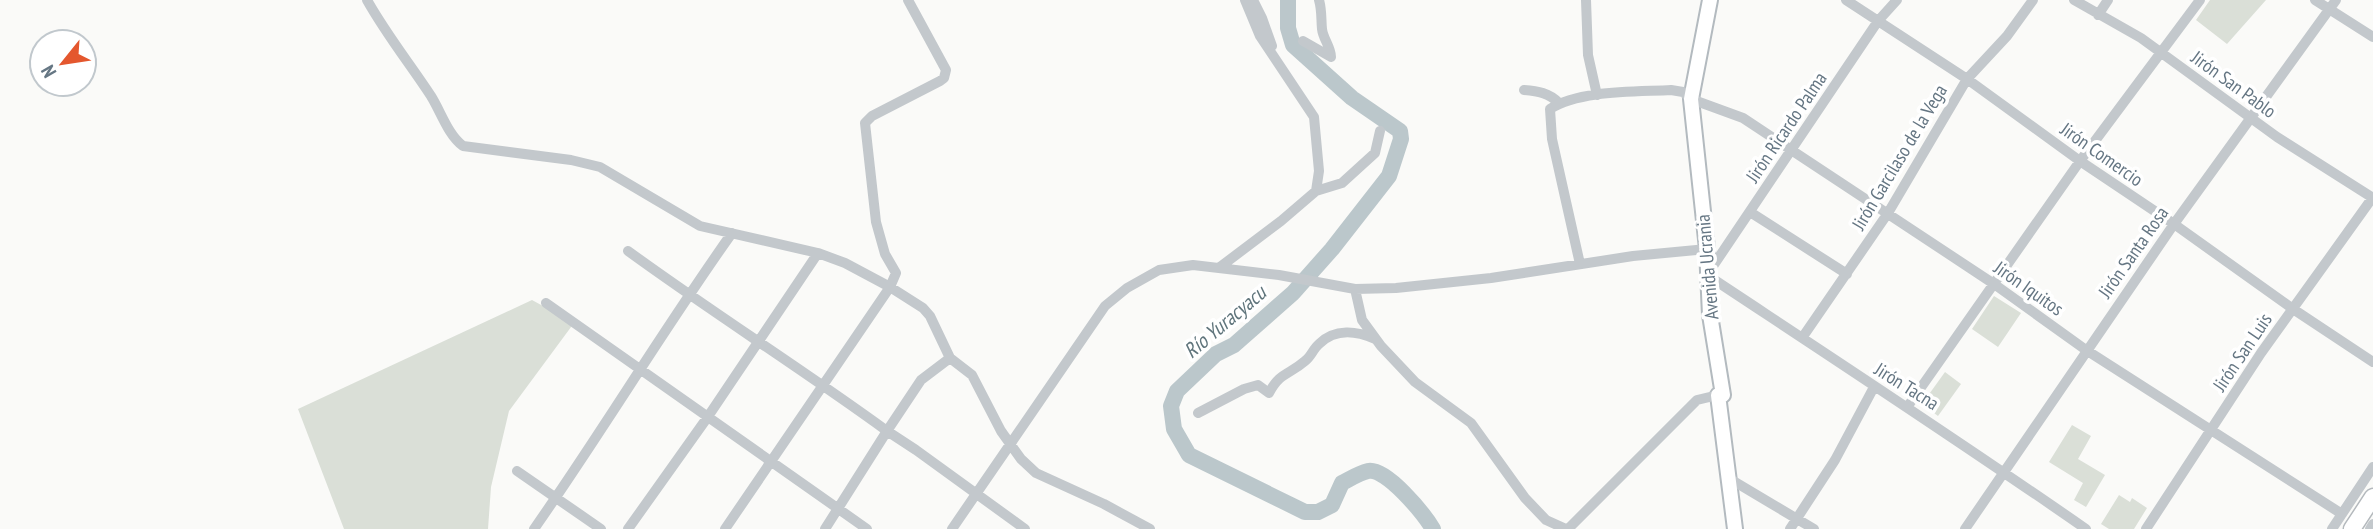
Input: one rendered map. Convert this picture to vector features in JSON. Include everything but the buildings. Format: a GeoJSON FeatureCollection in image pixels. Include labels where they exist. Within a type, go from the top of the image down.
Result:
{"type":"FeatureCollection","features":[{"type":"Feature","properties":{"kind":"highway"},"geometry":{"type":"LineString","coordinates":[[2352,529],[2373,497]]}},
{"type":"Feature","properties":{"kind":"main road","name":"Avenida Ucrania"},"geometry":{"type":"LineString","coordinates":[[1710,0],[1691,99],[1707,249],[1710,315],[1723,394],[1718,395],[1735,529]]}},
{"type":"Feature","properties":{"kind":"street"},"geometry":{"type":"LineString","coordinates":[[368,0],[380,23],[432,98],[456,141],[464,146],[570,160],[600,167],[700,226],[818,253],[845,263],[890,288],[923,308],[930,316],[950,358],[972,374],[1010,445],[1036,473],[1104,504],[1150,529]]}},
{"type":"Feature","properties":{"kind":"street"},"geometry":{"type":"LineString","coordinates":[[725,529],[890,288],[896,273],[885,254],[876,222],[865,123],[872,116],[940,81],[946,70],[908,0]]}},
{"type":"Feature","properties":{"kind":"street"},"geometry":{"type":"LineString","coordinates":[[1245,0],[1270,54],[1314,117],[1319,171],[1316,191]]}},
{"type":"Feature","properties":{"kind":"street"},"geometry":{"type":"LineString","coordinates":[[1253,0],[1272,47],[1270,54]]}},
{"type":"Feature","properties":{"kind":"street"},"geometry":{"type":"LineString","coordinates":[[1303,41],[1331,57],[1322,30],[1320,0]]}},
{"type":"Feature","properties":{"kind":"street"},"geometry":{"type":"LineString","coordinates":[[1586,0],[1588,55],[1597,95]]}},
{"type":"Feature","properties":{"kind":"street","name":"Jirón Comercio"},"geometry":{"type":"LineString","coordinates":[[1846,0],[1967,79],[2080,161],[2373,362]]}},
{"type":"Feature","properties":{"kind":"street","name":"Jirón Ricardo Palma"},"geometry":{"type":"LineString","coordinates":[[1707,275],[1878,21],[1897,0]]}},
{"type":"Feature","properties":{"kind":"street","name":"Jirón Garcilaso de la Vega"},"geometry":{"type":"LineString","coordinates":[[1802,338],[1888,213],[1967,79],[2007,36],[2033,0]]}},
{"type":"Feature","properties":{"kind":"street","name":"Jirón San Pablo"},"geometry":{"type":"LineString","coordinates":[[2074,0],[2141,38],[2277,137],[2373,198]]}},
{"type":"Feature","properties":{"kind":"street"},"geometry":{"type":"LineString","coordinates":[[2098,15],[2108,0]]}},
{"type":"Feature","properties":{"kind":"street"},"geometry":{"type":"LineString","coordinates":[[1908,407],[2080,161],[2200,0]]}},
{"type":"Feature","properties":{"kind":"street"},"geometry":{"type":"LineString","coordinates":[[2315,0],[2373,37]]}},
{"type":"Feature","properties":{"kind":"street","name":"Jirón Santa Rosa"},"geometry":{"type":"LineString","coordinates":[[1965,529],[2174,224],[2336,0]]}},
{"type":"Feature","properties":{"kind":"street"},"geometry":{"type":"LineString","coordinates":[[1524,90],[1542,92],[1559,103],[1550,109],[1552,139],[1580,264]]}},
{"type":"Feature","properties":{"kind":"street","name":"Jirón Iquitos"},"geometry":{"type":"LineString","coordinates":[[1559,103],[1597,95],[1671,90],[1683,92],[1691,99],[1743,118],[1994,284],[2086,350],[2342,514]]}},
{"type":"Feature","properties":{"kind":"street"},"geometry":{"type":"LineString","coordinates":[[1220,267],[1316,191],[1342,183],[1375,153],[1380,131]]}},
{"type":"Feature","properties":{"kind":"street","name":"Jirón San Luis"},"geometry":{"type":"LineString","coordinates":[[2146,529],[2209,430],[2373,198]]}},
{"type":"Feature","properties":{"kind":"street"},"geometry":{"type":"LineString","coordinates":[[1750,212],[1847,274]]}},
{"type":"Feature","properties":{"kind":"street"},"geometry":{"type":"LineString","coordinates":[[534,529],[641,371],[688,295],[732,233]]}},
{"type":"Feature","properties":{"kind":"street"},"geometry":{"type":"LineString","coordinates":[[951,529],[1105,306],[1127,288],[1159,270],[1194,265],[1279,275],[1355,289],[1396,288],[1633,256],[1707,249]]}},
{"type":"Feature","properties":{"kind":"street"},"geometry":{"type":"LineString","coordinates":[[628,251],[1025,529]]}},
{"type":"Feature","properties":{"kind":"street"},"geometry":{"type":"LineString","coordinates":[[628,529],[707,418],[818,253]]}},
{"type":"Feature","properties":{"kind":"street","name":"Jirón Tacna"},"geometry":{"type":"LineString","coordinates":[[1707,275],[2004,471],[2086,529]]}},
{"type":"Feature","properties":{"kind":"street"},"geometry":{"type":"LineString","coordinates":[[1355,289],[1362,320],[1375,339],[1415,382],[1471,423],[1525,498],[1546,520],[1567,529],[1697,400],[1718,395]]}},
{"type":"Feature","properties":{"kind":"street"},"geometry":{"type":"LineString","coordinates":[[546,303],[867,529]]}},
{"type":"Feature","properties":{"kind":"street"},"geometry":{"type":"LineString","coordinates":[[1198,413],[1244,389],[1258,385],[1269,393],[1276,379],[1307,360],[1320,342],[1340,333],[1356,331],[1375,339]]}},
{"type":"Feature","properties":{"kind":"street"},"geometry":{"type":"LineString","coordinates":[[825,529],[921,380],[950,358]]}},
{"type":"Feature","properties":{"kind":"street"},"geometry":{"type":"LineString","coordinates":[[1790,529],[1851,431],[1874,387]]}},
{"type":"Feature","properties":{"kind":"street"},"geometry":{"type":"LineString","coordinates":[[2332,529],[2373,467]]}},
{"type":"Feature","properties":{"kind":"street"},"geometry":{"type":"LineString","coordinates":[[517,471],[601,529]]}},
{"type":"Feature","properties":{"kind":"street"},"geometry":{"type":"LineString","coordinates":[[1730,479],[1814,529]]}},
{"type":"Feature","properties":{"kind":"street"},"geometry":{"type":"LineString","coordinates":[[2370,529],[2373,524]]}},
{"type":"Feature","properties":{"kind":"shaded area"},"geometry":{"type":"Polygon","coordinates":[[[2210,0],[2266,0],[2227,44],[2196,20],[2210,0]]]}},
{"type":"Feature","properties":{"kind":"shaded area"},"geometry":{"type":"Polygon","coordinates":[[[1994,296],[2021,313],[1998,347],[1972,329],[1994,296]]]}},
{"type":"Feature","properties":{"kind":"shaded area"},"geometry":{"type":"Polygon","coordinates":[[[532,300],[574,323],[509,411],[491,487],[488,529],[344,529],[298,409],[532,300]]]}},
{"type":"Feature","properties":{"kind":"shaded area"},"geometry":{"type":"Polygon","coordinates":[[[1945,372],[1961,384],[1938,416],[1922,404],[1945,372]]]}},
{"type":"Feature","properties":{"kind":"shaded area"},"geometry":{"type":"Polygon","coordinates":[[[2072,425],[2091,436],[2078,459],[2105,475],[2086,507],[2074,500],[2083,483],[2049,462],[2072,425]]]}},
{"type":"Feature","properties":{"kind":"shaded area"},"geometry":{"type":"Polygon","coordinates":[[[2119,495],[2130,502],[2132,498],[2147,508],[2134,529],[2109,529],[2101,524],[2119,495]]]}},
{"type":"Feature","properties":{"kind":"waterway","name":"Río Yuracyacu"},"geometry":{"type":"LineString","coordinates":[[1288,0],[1288,28],[1293,45],[1352,98],[1400,131],[1401,139],[1389,176],[1332,249],[1293,293],[1234,345],[1216,354],[1177,391],[1171,406],[1174,429],[1189,455],[1305,512],[1318,512],[1332,505],[1342,483],[1368,471],[1376,472],[1404,493],[1433,529]]}}]}
